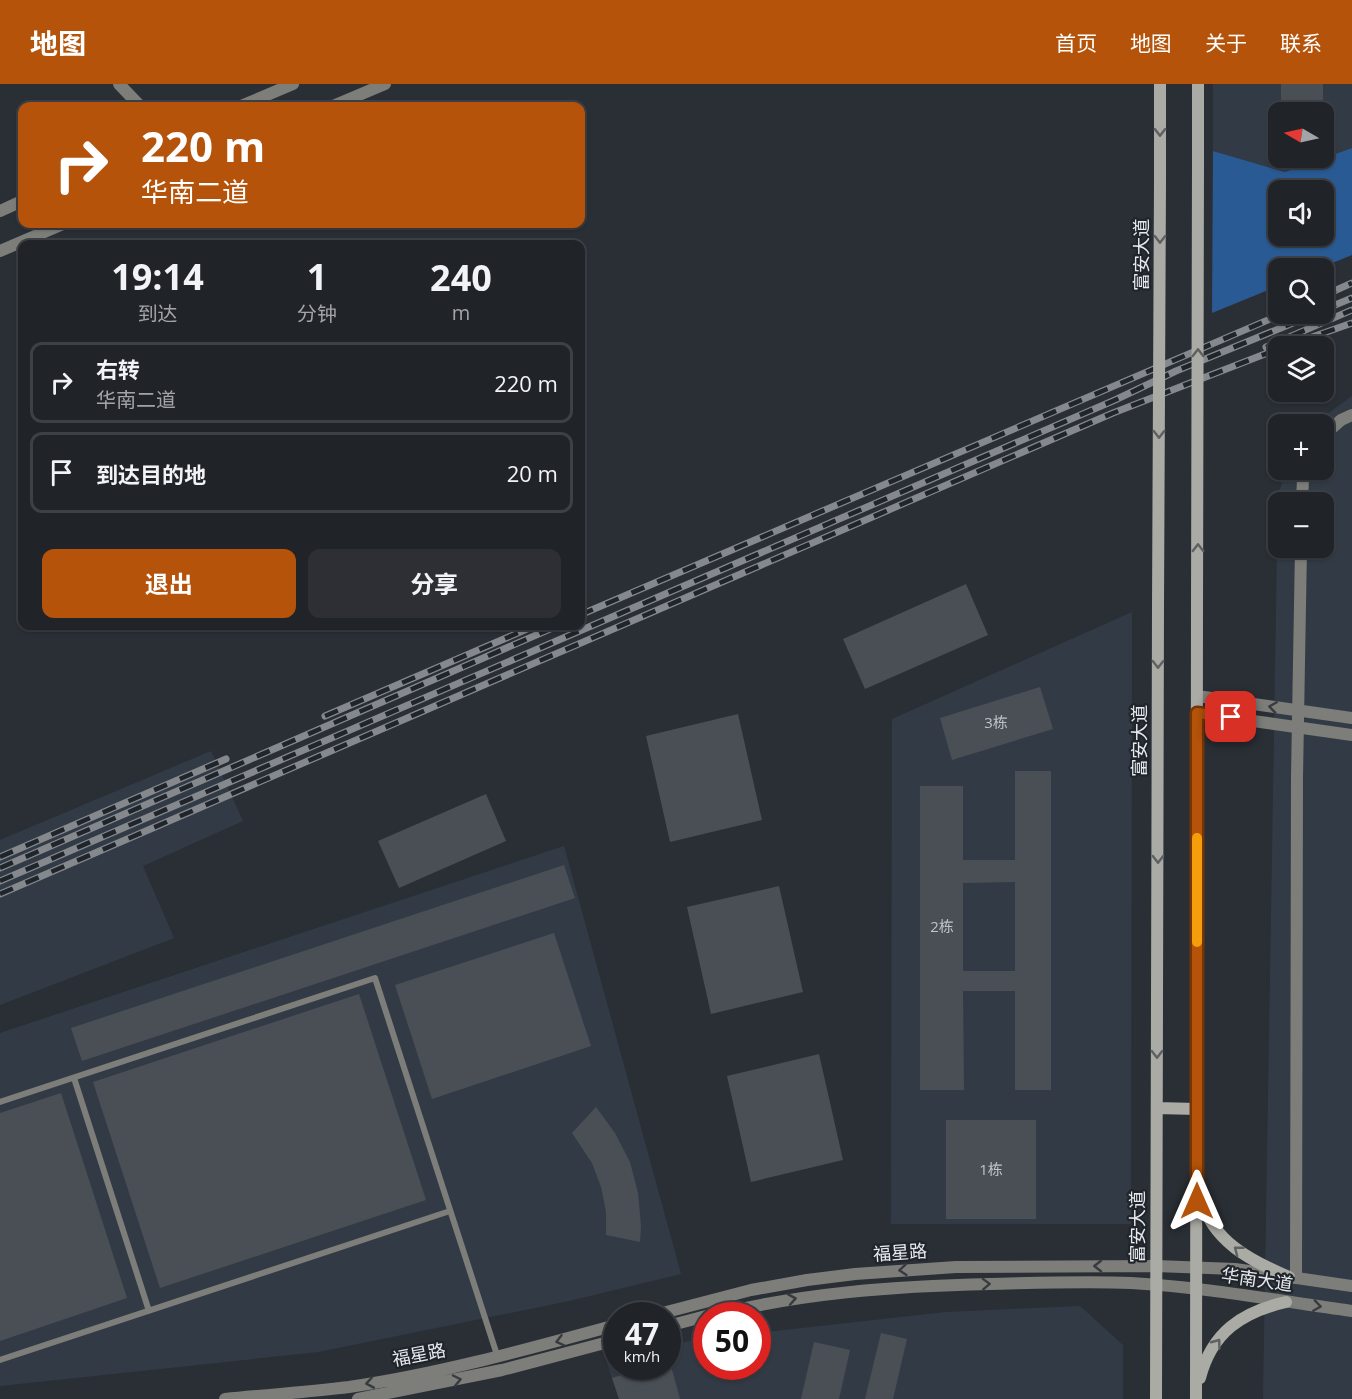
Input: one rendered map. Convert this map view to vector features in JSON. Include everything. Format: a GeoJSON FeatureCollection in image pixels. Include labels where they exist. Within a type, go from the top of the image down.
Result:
{"type":"FeatureCollection","features":[{"type":"Feature","properties":{"kind":"main road","name":"富安大道"},"geometry":{"type":"LineString","coordinates":[[1156,1399],[1160,84]]}},
{"type":"Feature","properties":{"kind":"main road"},"geometry":{"type":"LineString","coordinates":[[1196,1398],[1198,84]]}},
{"type":"Feature","properties":{"kind":"main road"},"geometry":{"type":"LineString","coordinates":[[1157,1108],[1197,1109]]}},
{"type":"Feature","properties":{"kind":"main road"},"geometry":{"type":"LineString","coordinates":[[1197,1180],[1207,1216],[1223,1237],[1246,1257],[1293,1278]]}},
{"type":"Feature","properties":{"kind":"main road"},"geometry":{"type":"LineString","coordinates":[[1196,1398],[1207,1357],[1217,1341],[1231,1326],[1262,1307],[1286,1302]]}},
{"type":"Feature","properties":{"kind":"street"},"geometry":{"type":"LineString","coordinates":[[119,84],[136,102]]}},
{"type":"Feature","properties":{"kind":"street"},"geometry":{"type":"LineString","coordinates":[[250,102],[293,84]]}},
{"type":"Feature","properties":{"kind":"street"},"geometry":{"type":"LineString","coordinates":[[342,102],[385,84]]}},
{"type":"Feature","properties":{"kind":"street"},"geometry":{"type":"LineString","coordinates":[[0,211],[18,203]]}},
{"type":"Feature","properties":{"kind":"street"},"geometry":{"type":"LineString","coordinates":[[26,240],[54,228]]}},
{"type":"Feature","properties":{"kind":"street"},"geometry":{"type":"LineString","coordinates":[[0,251],[18,243]]}},
{"type":"Feature","properties":{"kind":"street"},"geometry":{"type":"LineString","coordinates":[[1334,426],[1352,415]]}},
{"type":"Feature","properties":{"kind":"street"},"geometry":{"type":"LineString","coordinates":[[1293,1278],[1301,558]]}},
{"type":"Feature","properties":{"kind":"street"},"geometry":{"type":"LineString","coordinates":[[1197,696],[1352,718]]}},
{"type":"Feature","properties":{"kind":"street"},"geometry":{"type":"LineString","coordinates":[[1197,713],[1352,735]]}},
{"type":"Feature","properties":{"kind":"street","name":"福星路"},"geometry":{"type":"LineString","coordinates":[[681,1308],[751,1290],[855,1274],[1005,1265],[1156,1266]]}},
{"type":"Feature","properties":{"kind":"street","name":"华南大道"},"geometry":{"type":"LineString","coordinates":[[1156,1266],[1235,1269],[1352,1286]]}},
{"type":"Feature","properties":{"kind":"street","name":"福星路"},"geometry":{"type":"LineString","coordinates":[[771,1304],[813,1296],[899,1287],[1016,1283],[1156,1285]]}},
{"type":"Feature","properties":{"kind":"street","name":"华南大道"},"geometry":{"type":"LineString","coordinates":[[1156,1285],[1352,1311]]}},
{"type":"Feature","properties":{"kind":"street","name":"福星路"},"geometry":{"type":"LineString","coordinates":[[225,1399],[348,1387],[498,1357],[603,1329]]}},
{"type":"Feature","properties":{"kind":"street","name":"福星路"},"geometry":{"type":"LineString","coordinates":[[358,1399],[502,1370],[603,1343]]}},
{"type":"Feature","properties":{"kind":"lane"},"geometry":{"type":"LineString","coordinates":[[0,1102],[375,978],[502,1370]]}},
{"type":"Feature","properties":{"kind":"lane"},"geometry":{"type":"LineString","coordinates":[[74,1078],[149,1311]]}},
{"type":"Feature","properties":{"kind":"lane"},"geometry":{"type":"LineString","coordinates":[[0,1360],[450,1211]]}},
{"type":"Feature","properties":{"kind":"shaded area"},"geometry":{"type":"Polygon","coordinates":[[[1213,84],[1352,84],[1352,148],[1334,154],[1334,102],[1268,102],[1268,167],[1213,151],[1213,84]]]}},
{"type":"Feature","properties":{"kind":"shaded area"},"geometry":{"type":"Polygon","coordinates":[[[1352,148],[1352,255],[1334,262],[1334,258],[1268,258],[1268,290],[1212,313],[1213,151],[1285,172],[1296,168],[1334,168],[1334,154],[1352,148]]]}},
{"type":"Feature","properties":{"kind":"shaded area"},"geometry":{"type":"Polygon","coordinates":[[[1271,168],[1296,168],[1285,172],[1271,168]]]}},
{"type":"Feature","properties":{"kind":"shaded area"},"geometry":{"type":"Polygon","coordinates":[[[1352,396],[1352,1399],[1263,1399],[1277,558],[1334,558],[1334,492],[1279,492],[1283,480],[1334,480],[1334,414],[1328,414],[1352,396]]]}},
{"type":"Feature","properties":{"kind":"shaded area"},"geometry":{"type":"Polygon","coordinates":[[[1132,612],[1131,1224],[891,1224],[892,719],[1132,612]]]}},
{"type":"Feature","properties":{"kind":"shaded area"},"geometry":{"type":"Polygon","coordinates":[[[211,751],[243,821],[143,866],[174,938],[0,1005],[0,840],[211,751]]]}},
{"type":"Feature","properties":{"kind":"shaded area"},"geometry":{"type":"Polygon","coordinates":[[[564,846],[681,1274],[569,1301],[318,1352],[0,1386],[0,1033],[564,846]]]}},
{"type":"Feature","properties":{"kind":"shaded area"},"geometry":{"type":"Polygon","coordinates":[[[1080,1306],[1123,1345],[1123,1399],[619,1399],[613,1380],[681,1380],[681,1342],[693,1341],[693,1380],[771,1380],[771,1332],[946,1312],[1080,1306]]]}},
{"type":"Feature","properties":{"kind":"building"},"geometry":{"type":"Polygon","coordinates":[[[1281,84],[1323,84],[1323,102],[1281,102],[1281,84]]]}},
{"type":"Feature","properties":{"kind":"building"},"geometry":{"type":"Polygon","coordinates":[[[966,584],[988,635],[865,689],[843,639],[966,584]]]}},
{"type":"Feature","properties":{"kind":"building"},"geometry":{"type":"Polygon","coordinates":[[[1040,687],[1053,729],[952,760],[940,718],[1040,687]]]}},
{"type":"Feature","properties":{"kind":"building"},"geometry":{"type":"Polygon","coordinates":[[[738,714],[762,820],[670,842],[646,736],[738,714]]]}},
{"type":"Feature","properties":{"kind":"building"},"geometry":{"type":"Polygon","coordinates":[[[1015,771],[1051,771],[1051,1090],[1015,1090],[1015,991],[963,991],[964,1090],[920,1090],[920,786],[963,786],[963,860],[1015,860],[1015,771]],[[1015,882],[963,883],[963,971],[1015,971],[1015,882]]]}},
{"type":"Feature","properties":{"kind":"building"},"geometry":{"type":"Polygon","coordinates":[[[486,794],[506,841],[399,888],[378,841],[486,794]]]}},
{"type":"Feature","properties":{"kind":"building"},"geometry":{"type":"Polygon","coordinates":[[[564,865],[575,898],[82,1061],[71,1028],[564,865]]]}},
{"type":"Feature","properties":{"kind":"building"},"geometry":{"type":"Polygon","coordinates":[[[779,886],[803,992],[711,1014],[687,907],[779,886]]]}},
{"type":"Feature","properties":{"kind":"building"},"geometry":{"type":"Polygon","coordinates":[[[554,933],[591,1046],[432,1099],[395,985],[554,933]]]}},
{"type":"Feature","properties":{"kind":"building"},"geometry":{"type":"Polygon","coordinates":[[[359,994],[426,1200],[160,1288],[93,1082],[359,994]]]}},
{"type":"Feature","properties":{"kind":"building"},"geometry":{"type":"Polygon","coordinates":[[[819,1054],[843,1160],[751,1182],[727,1076],[819,1054]]]}},
{"type":"Feature","properties":{"kind":"building"},"geometry":{"type":"Polygon","coordinates":[[[61,1093],[127,1298],[0,1341],[0,1113],[61,1093]]]}},
{"type":"Feature","properties":{"kind":"building"},"geometry":{"type":"Polygon","coordinates":[[[596,1107],[615,1133],[630,1162],[638,1193],[640,1242],[606,1235],[606,1212],[601,1187],[592,1163],[572,1133],[596,1107]]]}},
{"type":"Feature","properties":{"kind":"building"},"geometry":{"type":"Polygon","coordinates":[[[946,1120],[1036,1120],[1036,1219],[946,1219],[946,1120]]]}},
{"type":"Feature","properties":{"kind":"building"},"geometry":{"type":"Polygon","coordinates":[[[881,1333],[907,1339],[893,1399],[865,1399],[881,1333]]]}},
{"type":"Feature","properties":{"kind":"building"},"geometry":{"type":"Polygon","coordinates":[[[814,1342],[850,1350],[839,1399],[801,1399],[814,1342]]]}},
{"type":"Feature","properties":{"kind":"building"},"geometry":{"type":"Polygon","coordinates":[[[613,1380],[675,1380],[680,1399],[619,1399],[613,1380]]]}},
{"type":"Feature","properties":{"kind":"railway"},"geometry":{"type":"LineString","coordinates":[[1334,291],[1352,283]]}},
{"type":"Feature","properties":{"kind":"railway"},"geometry":{"type":"LineString","coordinates":[[1334,305],[1352,298]]}},
{"type":"Feature","properties":{"kind":"railway"},"geometry":{"type":"LineString","coordinates":[[1266,347],[1352,310]]}},
{"type":"Feature","properties":{"kind":"railway"},"geometry":{"type":"LineString","coordinates":[[585,613],[1268,320]]}},
{"type":"Feature","properties":{"kind":"railway"},"geometry":{"type":"LineString","coordinates":[[1315,336],[1352,323]]}},
{"type":"Feature","properties":{"kind":"railway"},"geometry":{"type":"LineString","coordinates":[[585,629],[1115,400],[1176,371],[1291,324]]}},
{"type":"Feature","properties":{"kind":"railway"},"geometry":{"type":"LineString","coordinates":[[0,894],[1113,413],[1268,353]]}},
{"type":"Feature","properties":{"kind":"railway"},"geometry":{"type":"LineString","coordinates":[[325,716],[525,630]]}},
{"type":"Feature","properties":{"kind":"railway"},"geometry":{"type":"LineString","coordinates":[[0,868],[548,630]]}},
{"type":"Feature","properties":{"kind":"railway"},"geometry":{"type":"LineString","coordinates":[[0,881],[582,630]]}},
{"type":"Feature","properties":{"kind":"railway"},"geometry":{"type":"LineString","coordinates":[[0,857],[226,759]]}},
{"type":"Feature","properties":{"kind":"slow traffic"},"geometry":{"type":"LineString","coordinates":[[1197,838],[1197,942]]}},
{"type":"Feature","properties":{"kind":"route"},"geometry":{"type":"LineString","coordinates":[[1197,1201],[1197,713],[1231,717]]}}]}
